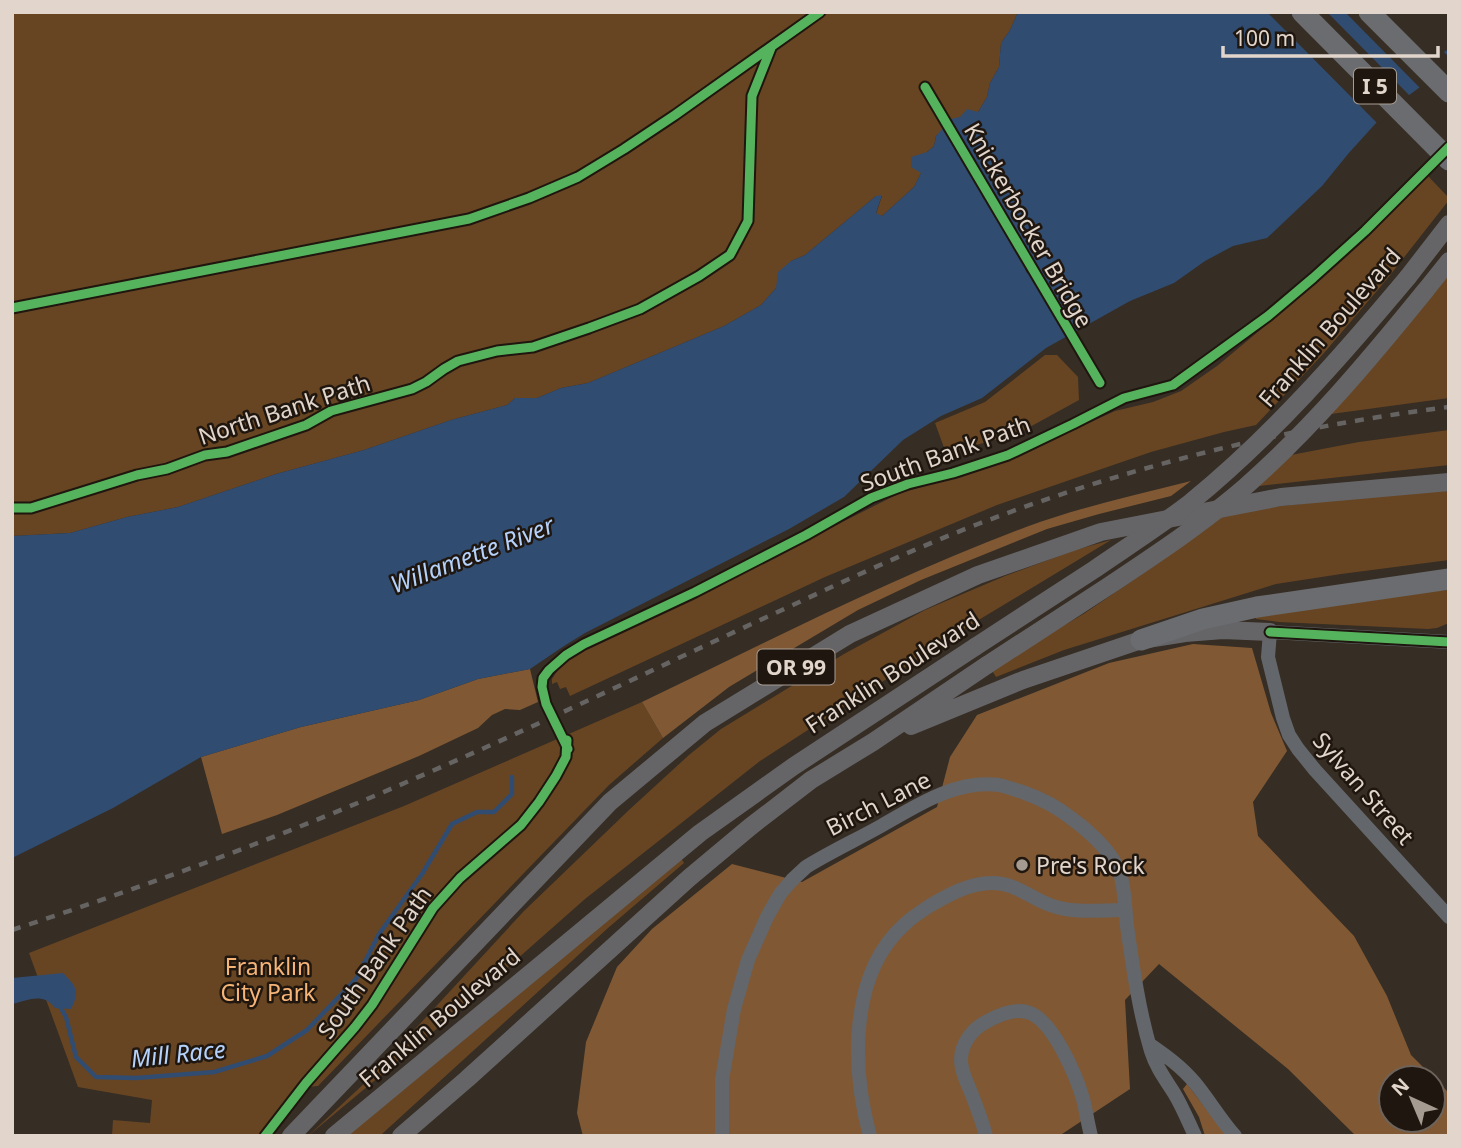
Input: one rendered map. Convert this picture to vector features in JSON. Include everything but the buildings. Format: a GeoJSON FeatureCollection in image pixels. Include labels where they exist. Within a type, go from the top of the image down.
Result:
{"type":"FeatureCollection","features":[{"type":"Feature","properties":{"kind":"highway","name":"I 5"},"geometry":{"type":"LineString","coordinates":[[1302,12],[1449,160]]}},
{"type":"Feature","properties":{"kind":"highway","name":"I 5"},"geometry":{"type":"LineString","coordinates":[[1369,12],[1449,92]]}},
{"type":"Feature","properties":{"kind":"highway"},"geometry":{"type":"LineString","coordinates":[[1141,639],[1203,619],[1257,607],[1449,579]]}},
{"type":"Feature","properties":{"kind":"main road","name":"Franklin Boulevard"},"geometry":{"type":"LineString","coordinates":[[334,1136],[700,834],[794,766],[1142,537],[1189,503],[1276,426],[1337,360],[1449,224]]}},
{"type":"Feature","properties":{"kind":"main road","name":"Franklin Boulevard"},"geometry":{"type":"LineString","coordinates":[[401,1136],[689,878],[811,780],[873,742],[1159,552],[1245,487],[1302,432],[1373,355],[1449,261]]}},
{"type":"Feature","properties":{"kind":"main road","name":"OR 99"},"geometry":{"type":"LineString","coordinates":[[290,1136],[610,802],[705,723],[850,634],[978,575],[1101,532],[1281,497],[1449,482]]}},
{"type":"Feature","properties":{"kind":"main road"},"geometry":{"type":"LineString","coordinates":[[873,742],[1023,680],[1141,639],[1210,631],[1269,632]]}},
{"type":"Feature","properties":{"kind":"street"},"geometry":{"type":"LineString","coordinates":[[1269,632],[1445,639]]}},
{"type":"Feature","properties":{"kind":"street","name":"Sylvan Street"},"geometry":{"type":"LineString","coordinates":[[1269,632],[1268,657],[1289,735],[1315,770],[1449,917]]}},
{"type":"Feature","properties":{"kind":"street","name":"Birch Lane"},"geometry":{"type":"LineString","coordinates":[[722,1136],[722,1080],[734,1009],[748,960],[780,894],[806,867],[917,805],[946,792],[983,785],[1000,785],[1036,797],[1061,810],[1084,827],[1113,861],[1120,873],[1144,1028],[1157,1069],[1175,1094],[1195,1136]]}},
{"type":"Feature","properties":{"kind":"street"},"geometry":{"type":"LineString","coordinates":[[870,1136],[864,1116],[859,1077],[860,1013],[868,982],[880,955],[904,924],[942,898],[962,889],[991,883],[1016,888],[1051,905],[1066,909],[1125,910]]}},
{"type":"Feature","properties":{"kind":"street"},"geometry":{"type":"LineString","coordinates":[[986,1136],[962,1071],[962,1050],[974,1030],[983,1023],[1015,1011],[1028,1012],[1039,1018],[1056,1039],[1082,1097],[1091,1136]]}},
{"type":"Feature","properties":{"kind":"street"},"geometry":{"type":"LineString","coordinates":[[1149,1044],[1167,1056],[1194,1081],[1235,1136]]}},
{"type":"Feature","properties":{"kind":"green space"},"geometry":{"type":"Polygon","coordinates":[[[12,12],[1018,12],[1001,43],[999,67],[990,83],[987,97],[978,112],[960,117],[936,136],[934,146],[927,152],[914,187],[882,216],[876,214],[882,196],[876,196],[805,255],[791,261],[776,288],[761,305],[724,326],[588,383],[561,388],[537,398],[515,398],[507,405],[451,420],[364,450],[276,474],[178,507],[127,517],[70,533],[12,536],[12,12]]]}},
{"type":"Feature","properties":{"kind":"green space"},"geometry":{"type":"Polygon","coordinates":[[[1428,176],[1449,200],[1324,353],[1256,425],[1151,452],[997,505],[825,577],[570,696],[566,687],[560,689],[557,682],[552,684],[558,670],[594,644],[898,494],[978,470],[1016,456],[1115,411],[1153,402],[1181,391],[1217,366],[1318,282],[1367,238],[1428,176]]]}},
{"type":"Feature","properties":{"kind":"green space"},"geometry":{"type":"Polygon","coordinates":[[[1449,273],[1449,398],[1331,414],[1449,273]]]}},
{"type":"Feature","properties":{"kind":"green space"},"geometry":{"type":"Polygon","coordinates":[[[1045,355],[1057,355],[1078,377],[1079,400],[1017,434],[946,453],[935,423],[985,402],[1045,355]]]}},
{"type":"Feature","properties":{"kind":"green space"},"geometry":{"type":"Polygon","coordinates":[[[1449,430],[1449,465],[1259,486],[1291,455],[1359,442],[1449,430]]]}},
{"type":"Feature","properties":{"kind":"green space"},"geometry":{"type":"Polygon","coordinates":[[[1449,490],[1449,560],[1276,584],[1064,650],[996,677],[991,669],[1085,613],[1227,512],[1449,490]]]}},
{"type":"Feature","properties":{"kind":"green space"},"geometry":{"type":"Polygon","coordinates":[[[1111,540],[962,630],[760,761],[585,899],[464,1006],[308,1136],[369,1079],[524,911],[629,810],[721,729],[844,654],[925,610],[1005,576],[1075,550],[1111,540]]]}},
{"type":"Feature","properties":{"kind":"green space"},"geometry":{"type":"Polygon","coordinates":[[[1449,590],[1449,623],[1437,628],[1256,619],[1429,591],[1449,590]]]}},
{"type":"Feature","properties":{"kind":"green space","name":"Franklin City Park"},"geometry":{"type":"Polygon","coordinates":[[[642,702],[663,738],[609,785],[318,1086],[296,1088],[260,1136],[112,1136],[113,1120],[150,1123],[152,1100],[78,1087],[29,953],[404,806],[642,702]]]}},
{"type":"Feature","properties":{"kind":"green space"},"geometry":{"type":"Polygon","coordinates":[[[680,856],[684,863],[608,928],[380,1136],[345,1136],[680,856]]]}},
{"type":"Feature","properties":{"kind":"shaded area"},"geometry":{"type":"Polygon","coordinates":[[[1191,481],[1171,496],[1047,529],[921,580],[858,610],[729,687],[663,738],[642,702],[832,610],[977,546],[1067,513],[1191,481]]]}},
{"type":"Feature","properties":{"kind":"shaded area"},"geometry":{"type":"Polygon","coordinates":[[[1193,644],[1252,648],[1271,713],[1287,751],[1253,802],[1258,836],[1354,936],[1387,996],[1411,1055],[1420,1064],[1377,1064],[1377,1134],[1447,1134],[1447,1091],[1449,1136],[1356,1136],[1288,1069],[1159,964],[1125,1000],[1130,1089],[1059,1136],[583,1136],[577,1113],[586,1042],[617,967],[652,929],[732,864],[802,882],[937,807],[950,757],[977,715],[1109,663],[1193,644]]]}},
{"type":"Feature","properties":{"kind":"shaded area"},"geometry":{"type":"Polygon","coordinates":[[[530,669],[538,702],[520,710],[505,709],[492,715],[478,728],[419,756],[277,815],[222,834],[201,757],[301,727],[419,700],[478,679],[530,669]]]}},
{"type":"Feature","properties":{"kind":"shaded area"},"geometry":{"type":"Polygon","coordinates":[[[1187,1084],[1227,1136],[1205,1136],[1199,1117],[1183,1089],[1187,1084]]]}},
{"type":"Feature","properties":{"kind":"water","name":"Willamette River"},"geometry":{"type":"Polygon","coordinates":[[[1018,12],[1392,12],[1390,15],[1421,65],[1449,49],[1449,74],[1427,82],[1386,112],[1322,186],[1267,238],[1233,246],[1205,261],[1174,283],[1130,301],[1046,348],[982,398],[941,416],[903,440],[844,497],[789,529],[585,633],[530,669],[478,679],[419,700],[301,727],[201,757],[113,808],[12,858],[12,536],[70,533],[127,517],[178,507],[276,474],[364,450],[451,420],[507,405],[515,398],[537,398],[561,388],[588,383],[724,326],[761,305],[776,288],[778,272],[791,261],[805,255],[876,196],[882,195],[876,213],[882,216],[914,187],[921,173],[911,167],[911,157],[927,152],[934,146],[936,136],[951,119],[960,117],[967,109],[978,112],[999,67],[1001,43],[1018,12]]]}},
{"type":"Feature","properties":{"kind":"water"},"geometry":{"type":"Polygon","coordinates":[[[63,973],[76,993],[71,1009],[55,1008],[41,999],[12,1004],[12,978],[63,973]]]}},
{"type":"Feature","properties":{"kind":"pier"},"geometry":{"type":"Polygon","coordinates":[[[1267,12],[1327,12],[1412,98],[1379,125],[1267,12]]]}},
{"type":"Feature","properties":{"kind":"pier"},"geometry":{"type":"Polygon","coordinates":[[[1345,12],[1395,12],[1400,36],[1421,61],[1441,49],[1449,57],[1449,78],[1422,90],[1345,12]]]}},
{"type":"Feature","properties":{"kind":"pier"},"geometry":{"type":"Polygon","coordinates":[[[948,117],[995,193],[1033,262],[1038,266],[1076,335],[1069,339],[1027,273],[1026,267],[987,200],[984,200],[983,193],[942,124],[948,117]]]}},
{"type":"Feature","properties":{"kind":"waterway","name":"Mill Race"},"geometry":{"type":"LineString","coordinates":[[58,1003],[66,1017],[76,1057],[96,1077],[136,1078],[214,1072],[267,1056],[307,1030],[356,979],[379,934],[422,874],[452,824],[477,812],[494,812],[512,794],[512,777]]}},
{"type":"Feature","properties":{"kind":"railway"},"geometry":{"type":"LineString","coordinates":[[12,930],[216,859],[316,820],[511,736],[886,562],[1035,503],[1210,451],[1329,426],[1449,407]]}},
{"type":"Feature","properties":{"kind":"cycle path"},"geometry":{"type":"LineString","coordinates":[[12,308],[469,219],[529,198],[578,177],[624,149],[820,12]]}},
{"type":"Feature","properties":{"kind":"cycle path","name":"North Bank Path"},"geometry":{"type":"LineString","coordinates":[[12,508],[31,508],[137,475],[167,469],[205,455],[227,452],[306,425],[331,411],[412,389],[458,361],[497,351],[533,347],[640,309],[699,276],[730,255],[748,221],[752,96],[771,48]]}},
{"type":"Feature","properties":{"kind":"cycle path","name":"Knickerbocker Bridge"},"geometry":{"type":"LineString","coordinates":[[925,87],[1100,383]]}},
{"type":"Feature","properties":{"kind":"cycle path","name":"South Bank Path"},"geometry":{"type":"LineString","coordinates":[[568,749],[546,704],[542,687],[543,678],[566,655],[806,535],[871,498],[908,484],[1008,455],[1124,398],[1173,385],[1268,316],[1313,278],[1365,231],[1449,147]]}},
{"type":"Feature","properties":{"kind":"cycle path"},"geometry":{"type":"LineString","coordinates":[[1270,632],[1449,642]]}},
{"type":"Feature","properties":{"kind":"cycle path","name":"South Bank Path"},"geometry":{"type":"LineString","coordinates":[[265,1136],[372,1005],[433,908],[460,878],[521,825],[539,802],[566,757],[567,740]]}},
{"type":"Feature","properties":{"kind":"place","name":"Pre's Rock"},"geometry":{"type":"Point","coordinates":[1022,865]}}]}
